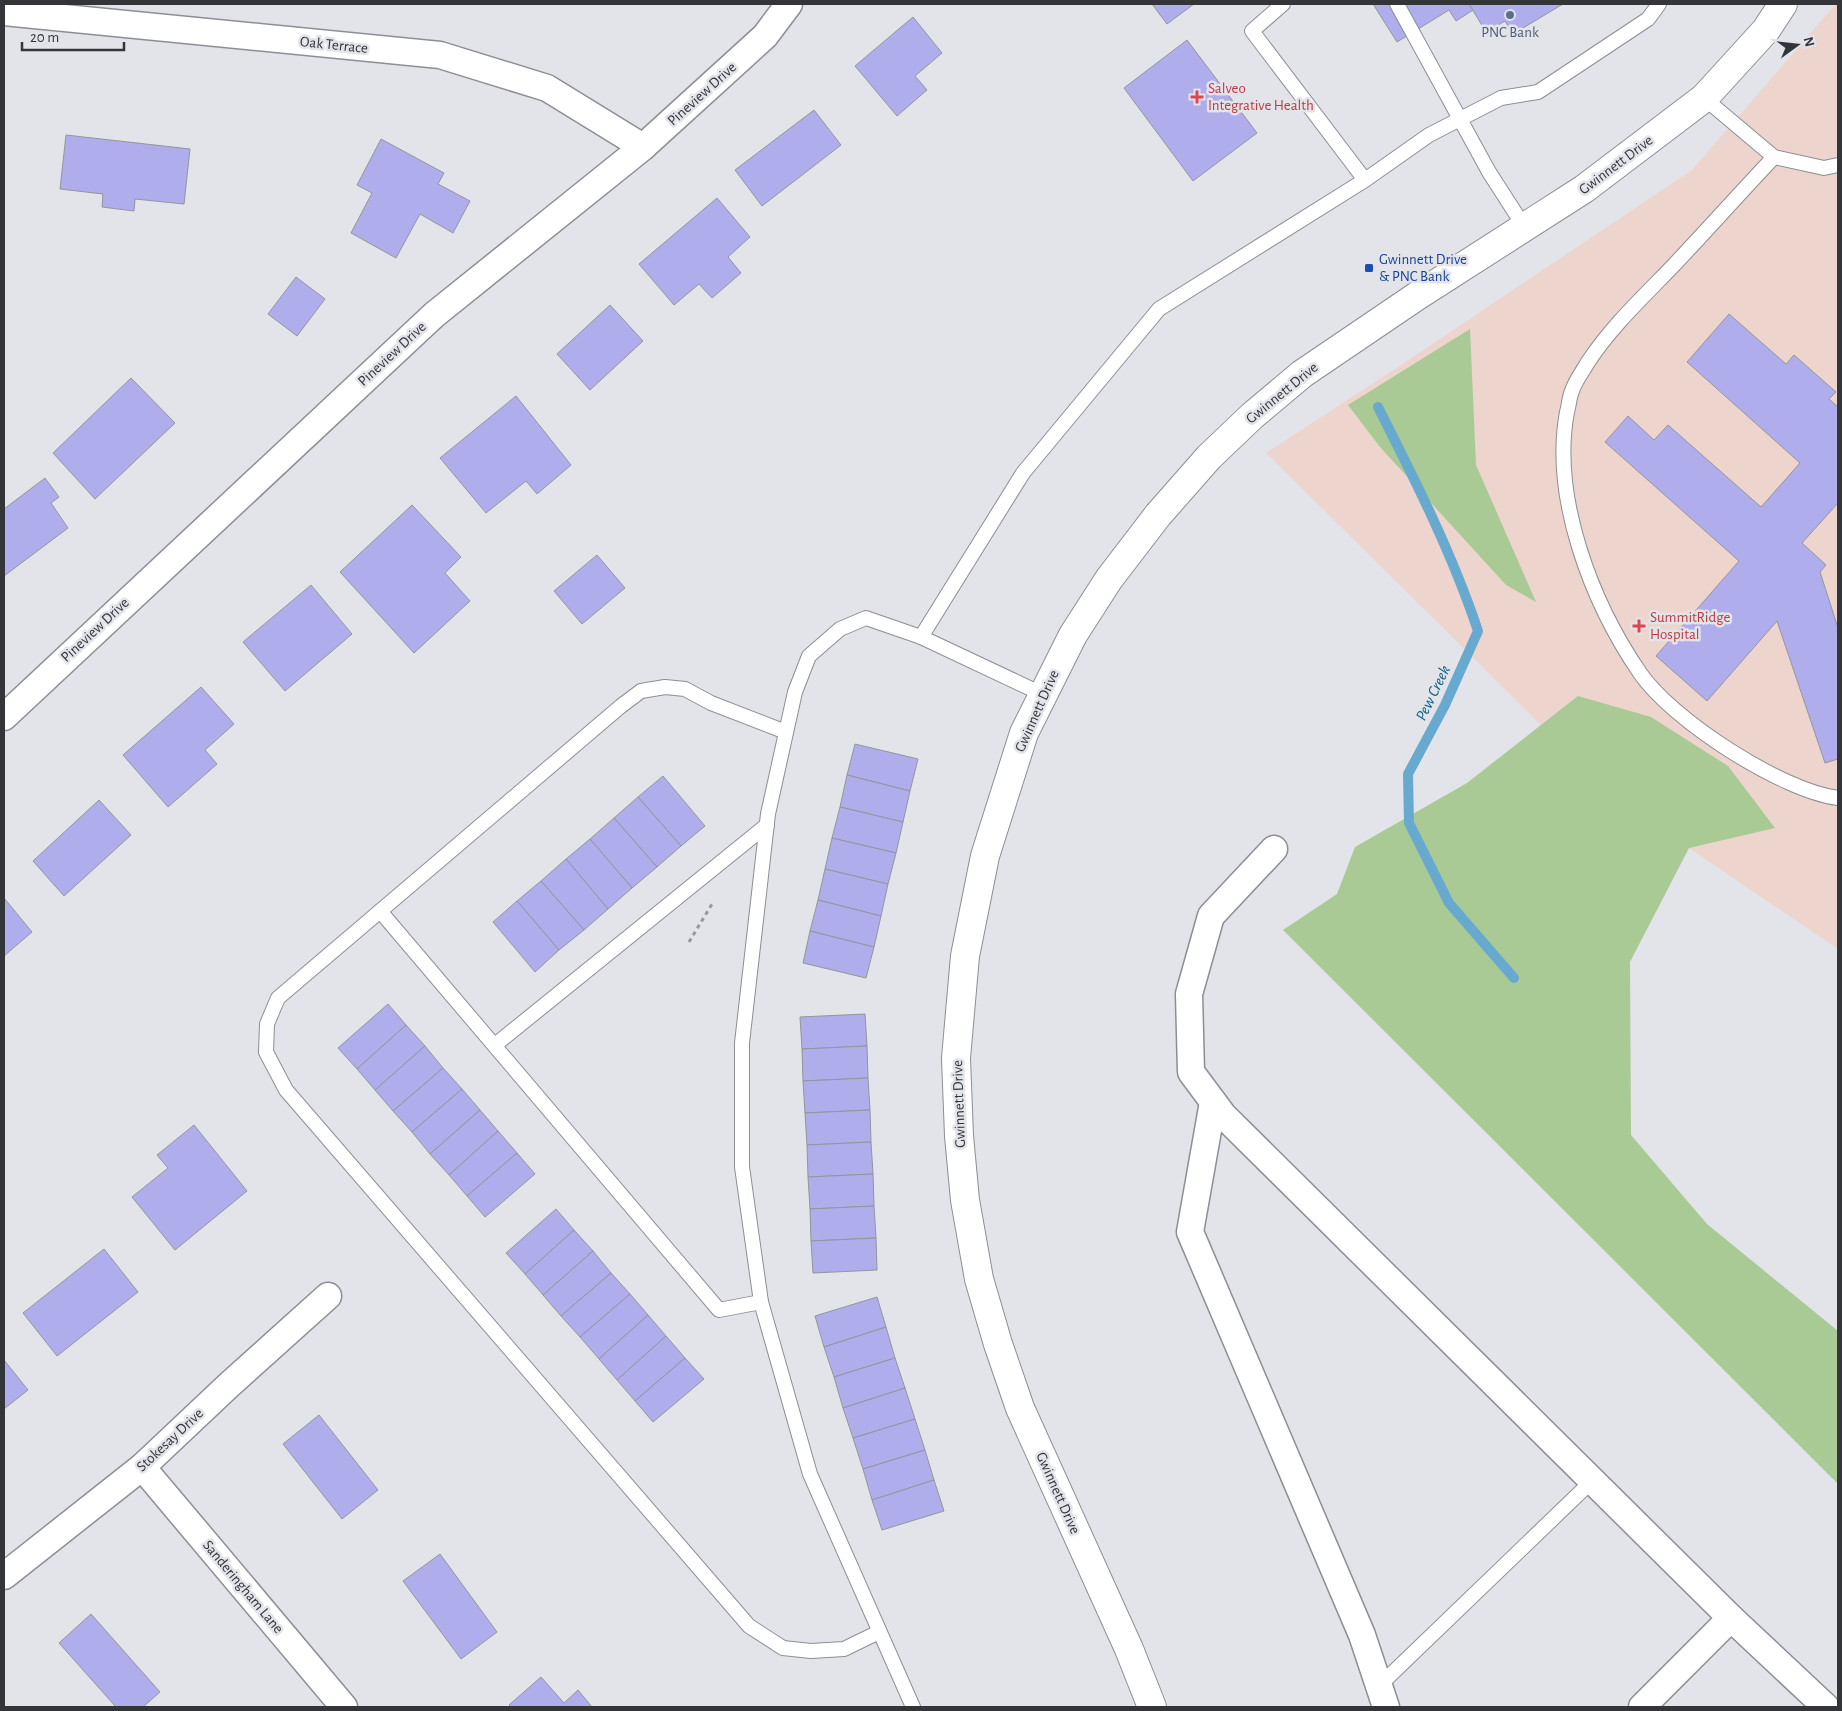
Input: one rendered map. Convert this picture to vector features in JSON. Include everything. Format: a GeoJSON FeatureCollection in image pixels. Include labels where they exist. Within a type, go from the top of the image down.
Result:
{"type":"FeatureCollection","features":[{"type":"Feature","properties":{"kind":"street","name":"Pineview Drive"},"geometry":{"type":"LineString","coordinates":[[4,717],[434,315],[643,147],[765,36],[789,4]]}},
{"type":"Feature","properties":{"kind":"street","name":"Gwinnett Drive"},"geometry":{"type":"LineString","coordinates":[[1152,1707],[1125,1640],[1020,1408],[998,1344],[979,1279],[965,1200],[959,1136],[956,1058],[965,956],[985,856],[1024,733],[1042,694],[1074,635],[1109,579],[1158,515],[1209,457],[1252,416],[1302,374],[1417,296],[1584,189],[1704,98],[1766,30],[1783,4]]}},
{"type":"Feature","properties":{"kind":"street","name":"Oak Terrace"},"geometry":{"type":"LineString","coordinates":[[4,12],[440,55],[547,88],[643,147]]}},
{"type":"Feature","properties":{"kind":"street"},"geometry":{"type":"LineString","coordinates":[[1274,849],[1211,916],[1189,994],[1191,1072],[1230,1122],[1731,1618],[1826,1707]]}},
{"type":"Feature","properties":{"kind":"street"},"geometry":{"type":"LineString","coordinates":[[1213,1102],[1190,1232],[1362,1635],[1383,1696]]}},
{"type":"Feature","properties":{"kind":"street","name":"Stokesay Drive"},"geometry":{"type":"LineString","coordinates":[[4,1576],[142,1467],[328,1296]]}},
{"type":"Feature","properties":{"kind":"street","name":"Sanderingham Lane"},"geometry":{"type":"LineString","coordinates":[[142,1467],[344,1707]]}},
{"type":"Feature","properties":{"kind":"street"},"geometry":{"type":"LineString","coordinates":[[1642,1707],[1731,1618]]}},
{"type":"Feature","properties":{"kind":"lane"},"geometry":{"type":"LineString","coordinates":[[1283,4],[1252,31],[1364,180]]}},
{"type":"Feature","properties":{"kind":"lane"},"geometry":{"type":"LineString","coordinates":[[1397,4],[1489,172],[1525,228]]}},
{"type":"Feature","properties":{"kind":"lane"},"geometry":{"type":"LineString","coordinates":[[921,637],[1023,473],[1159,309],[1460,118],[1500,98],[1538,92],[1648,19],[1659,4]]}},
{"type":"Feature","properties":{"kind":"lane"},"geometry":{"type":"LineString","coordinates":[[1704,98],[1774,157],[1824,168],[1838,165]]}},
{"type":"Feature","properties":{"kind":"lane"},"geometry":{"type":"LineString","coordinates":[[1774,157],[1621,319],[1601,343],[1584,368],[1572,392],[1564,427],[1563,463],[1567,499],[1586,571],[1609,621],[1640,674],[1661,698],[1689,722],[1750,762],[1804,790],[1838,798]]}},
{"type":"Feature","properties":{"kind":"lane"},"geometry":{"type":"LineString","coordinates":[[912,1707],[810,1474],[761,1302],[742,1167],[742,1043],[767,825],[795,692],[809,656],[840,629],[866,618],[921,637],[1042,694]]}},
{"type":"Feature","properties":{"kind":"lane"},"geometry":{"type":"LineString","coordinates":[[786,732],[711,703],[686,689],[665,686],[641,691],[278,998],[267,1024],[266,1052],[286,1090],[749,1626],[783,1648],[811,1651],[844,1649],[879,1632]]}},
{"type":"Feature","properties":{"kind":"lane"},"geometry":{"type":"LineString","coordinates":[[494,1045],[767,825]]}},
{"type":"Feature","properties":{"kind":"lane"},"geometry":{"type":"LineString","coordinates":[[380,911],[719,1310],[761,1302]]}},
{"type":"Feature","properties":{"kind":"lane"},"geometry":{"type":"LineString","coordinates":[[1383,1696],[1592,1480]]}},
{"type":"Feature","properties":{"kind":"shaded area","name":"SummitRidge Hospital"},"geometry":{"type":"Polygon","coordinates":[[[1836,4],[1838,4],[1838,949],[1615,798],[1266,453],[1692,170],[1836,4]]]}},
{"type":"Feature","properties":{"kind":"green space"},"geometry":{"type":"Polygon","coordinates":[[[1470,329],[1476,465],[1536,602],[1506,585],[1380,447],[1348,405],[1470,329]]]}},
{"type":"Feature","properties":{"kind":"green space"},"geometry":{"type":"Polygon","coordinates":[[[1578,696],[1651,717],[1728,766],[1775,828],[1689,848],[1630,962],[1631,1135],[1707,1224],[1838,1331],[1838,1484],[1283,930],[1337,894],[1355,847],[1467,783],[1578,696]]]}},
{"type":"Feature","properties":{"kind":"building"},"geometry":{"type":"Polygon","coordinates":[[[1152,4],[1194,4],[1167,24],[1152,4]]]}},
{"type":"Feature","properties":{"kind":"building"},"geometry":{"type":"Polygon","coordinates":[[[1373,4],[1469,4],[1473,10],[1456,21],[1449,10],[1397,42],[1373,4]]]}},
{"type":"Feature","properties":{"kind":"building","name":"PNC Bank"},"geometry":{"type":"Polygon","coordinates":[[[1469,4],[1563,4],[1513,34],[1505,21],[1486,32],[1469,4]]]}},
{"type":"Feature","properties":{"kind":"building"},"geometry":{"type":"Polygon","coordinates":[[[913,17],[942,53],[915,76],[927,90],[897,116],[855,66],[913,17]]]}},
{"type":"Feature","properties":{"kind":"building"},"geometry":{"type":"Polygon","coordinates":[[[1187,40],[1257,133],[1193,181],[1124,88],[1187,40]]]}},
{"type":"Feature","properties":{"kind":"building"},"geometry":{"type":"Polygon","coordinates":[[[814,110],[841,145],[762,206],[735,170],[814,110]]]}},
{"type":"Feature","properties":{"kind":"building"},"geometry":{"type":"Polygon","coordinates":[[[66,135],[190,149],[184,204],[135,199],[134,211],[102,207],[103,194],[60,189],[66,135]]]}},
{"type":"Feature","properties":{"kind":"building"},"geometry":{"type":"Polygon","coordinates":[[[381,139],[444,173],[438,184],[470,201],[453,233],[420,214],[396,258],[351,233],[372,193],[357,185],[381,139]]]}},
{"type":"Feature","properties":{"kind":"building"},"geometry":{"type":"Polygon","coordinates":[[[717,198],[750,237],[728,257],[741,273],[712,298],[699,284],[674,305],[639,264],[717,198]]]}},
{"type":"Feature","properties":{"kind":"building"},"geometry":{"type":"Polygon","coordinates":[[[296,277],[325,299],[297,336],[268,314],[296,277]]]}},
{"type":"Feature","properties":{"kind":"building"},"geometry":{"type":"Polygon","coordinates":[[[610,305],[643,341],[590,390],[557,354],[610,305]]]}},
{"type":"Feature","properties":{"kind":"building"},"geometry":{"type":"Polygon","coordinates":[[[1729,314],[1786,364],[1794,355],[1836,392],[1829,399],[1838,407],[1838,503],[1802,543],[1826,565],[1820,572],[1838,628],[1838,759],[1825,763],[1777,621],[1707,701],[1656,656],[1739,561],[1605,442],[1628,416],[1654,440],[1668,425],[1761,507],[1800,463],[1687,362],[1729,314]]]}},
{"type":"Feature","properties":{"kind":"building"},"geometry":{"type":"Polygon","coordinates":[[[131,378],[175,423],[95,499],[53,453],[131,378]]]}},
{"type":"Feature","properties":{"kind":"building"},"geometry":{"type":"Polygon","coordinates":[[[516,396],[571,465],[537,494],[526,481],[486,513],[440,458],[516,396]]]}},
{"type":"Feature","properties":{"kind":"building"},"geometry":{"type":"Polygon","coordinates":[[[45,478],[59,497],[51,503],[68,528],[4,576],[4,509],[45,478]]]}},
{"type":"Feature","properties":{"kind":"building"},"geometry":{"type":"Polygon","coordinates":[[[412,505],[461,557],[445,573],[470,601],[414,653],[340,572],[412,505]]]}},
{"type":"Feature","properties":{"kind":"building"},"geometry":{"type":"Polygon","coordinates":[[[597,555],[625,588],[582,624],[554,591],[597,555]]]}},
{"type":"Feature","properties":{"kind":"building"},"geometry":{"type":"Polygon","coordinates":[[[311,585],[352,634],[285,691],[243,642],[311,585]]]}},
{"type":"Feature","properties":{"kind":"building"},"geometry":{"type":"Polygon","coordinates":[[[201,687],[234,724],[205,750],[217,764],[168,807],[123,755],[201,687]]]}},
{"type":"Feature","properties":{"kind":"building"},"geometry":{"type":"Polygon","coordinates":[[[855,744],[918,759],[910,791],[847,775],[855,744]]]}},
{"type":"Feature","properties":{"kind":"building"},"geometry":{"type":"Polygon","coordinates":[[[847,775],[910,791],[903,822],[840,807],[847,775]]]}},
{"type":"Feature","properties":{"kind":"building"},"geometry":{"type":"Polygon","coordinates":[[[663,776],[705,826],[681,846],[638,797],[663,776]]]}},
{"type":"Feature","properties":{"kind":"building"},"geometry":{"type":"Polygon","coordinates":[[[638,797],[681,846],[657,867],[614,818],[638,797]]]}},
{"type":"Feature","properties":{"kind":"building"},"geometry":{"type":"Polygon","coordinates":[[[99,800],[131,835],[64,896],[33,861],[99,800]]]}},
{"type":"Feature","properties":{"kind":"building"},"geometry":{"type":"Polygon","coordinates":[[[840,807],[903,822],[896,853],[832,838],[840,807]]]}},
{"type":"Feature","properties":{"kind":"building"},"geometry":{"type":"Polygon","coordinates":[[[614,818],[657,867],[632,888],[590,839],[614,818]]]}},
{"type":"Feature","properties":{"kind":"building"},"geometry":{"type":"Polygon","coordinates":[[[832,838],[896,853],[888,884],[825,869],[832,838]]]}},
{"type":"Feature","properties":{"kind":"building"},"geometry":{"type":"Polygon","coordinates":[[[590,839],[632,888],[608,909],[566,859],[590,839]]]}},
{"type":"Feature","properties":{"kind":"building"},"geometry":{"type":"Polygon","coordinates":[[[566,859],[608,909],[584,930],[541,881],[566,859]]]}},
{"type":"Feature","properties":{"kind":"building"},"geometry":{"type":"Polygon","coordinates":[[[825,869],[888,884],[881,916],[818,900],[825,869]]]}},
{"type":"Feature","properties":{"kind":"building"},"geometry":{"type":"Polygon","coordinates":[[[541,881],[584,930],[559,950],[517,901],[541,881]]]}},
{"type":"Feature","properties":{"kind":"building"},"geometry":{"type":"Polygon","coordinates":[[[4,898],[32,932],[4,956],[4,898]]]}},
{"type":"Feature","properties":{"kind":"building"},"geometry":{"type":"Polygon","coordinates":[[[818,900],[881,916],[874,947],[810,931],[818,900]]]}},
{"type":"Feature","properties":{"kind":"building"},"geometry":{"type":"Polygon","coordinates":[[[517,901],[559,950],[535,972],[493,922],[517,901]]]}},
{"type":"Feature","properties":{"kind":"building"},"geometry":{"type":"Polygon","coordinates":[[[810,931],[874,947],[866,978],[803,963],[810,931]]]}},
{"type":"Feature","properties":{"kind":"building"},"geometry":{"type":"Polygon","coordinates":[[[388,1004],[406,1025],[357,1069],[338,1048],[388,1004]]]}},
{"type":"Feature","properties":{"kind":"building"},"geometry":{"type":"Polygon","coordinates":[[[865,1014],[867,1046],[802,1049],[800,1017],[865,1014]]]}},
{"type":"Feature","properties":{"kind":"building"},"geometry":{"type":"Polygon","coordinates":[[[406,1025],[425,1046],[375,1090],[357,1069],[406,1025]]]}},
{"type":"Feature","properties":{"kind":"building"},"geometry":{"type":"Polygon","coordinates":[[[425,1046],[443,1068],[393,1111],[375,1090],[425,1046]]]}},
{"type":"Feature","properties":{"kind":"building"},"geometry":{"type":"Polygon","coordinates":[[[867,1046],[868,1078],[803,1081],[802,1049],[867,1046]]]}},
{"type":"Feature","properties":{"kind":"building"},"geometry":{"type":"Polygon","coordinates":[[[443,1068],[462,1089],[412,1132],[393,1111],[443,1068]]]}},
{"type":"Feature","properties":{"kind":"building"},"geometry":{"type":"Polygon","coordinates":[[[868,1078],[870,1110],[805,1113],[803,1081],[868,1078]]]}},
{"type":"Feature","properties":{"kind":"building"},"geometry":{"type":"Polygon","coordinates":[[[462,1089],[480,1110],[430,1154],[412,1132],[462,1089]]]}},
{"type":"Feature","properties":{"kind":"building"},"geometry":{"type":"Polygon","coordinates":[[[480,1110],[498,1131],[449,1175],[430,1154],[480,1110]]]}},
{"type":"Feature","properties":{"kind":"building"},"geometry":{"type":"Polygon","coordinates":[[[870,1110],[871,1142],[807,1145],[805,1113],[870,1110]]]}},
{"type":"Feature","properties":{"kind":"building"},"geometry":{"type":"Polygon","coordinates":[[[194,1125],[247,1191],[175,1250],[132,1197],[168,1168],[157,1155],[194,1125]]]}},
{"type":"Feature","properties":{"kind":"building"},"geometry":{"type":"Polygon","coordinates":[[[498,1131],[517,1153],[467,1196],[449,1175],[498,1131]]]}},
{"type":"Feature","properties":{"kind":"building"},"geometry":{"type":"Polygon","coordinates":[[[871,1142],[873,1174],[808,1177],[807,1145],[871,1142]]]}},
{"type":"Feature","properties":{"kind":"building"},"geometry":{"type":"Polygon","coordinates":[[[517,1153],[535,1174],[485,1217],[467,1196],[517,1153]]]}},
{"type":"Feature","properties":{"kind":"building"},"geometry":{"type":"Polygon","coordinates":[[[873,1174],[874,1206],[810,1209],[808,1177],[873,1174]]]}},
{"type":"Feature","properties":{"kind":"building"},"geometry":{"type":"Polygon","coordinates":[[[874,1206],[876,1238],[811,1241],[810,1209],[874,1206]]]}},
{"type":"Feature","properties":{"kind":"building"},"geometry":{"type":"Polygon","coordinates":[[[556,1209],[574,1230],[525,1274],[506,1253],[556,1209]]]}},
{"type":"Feature","properties":{"kind":"building"},"geometry":{"type":"Polygon","coordinates":[[[574,1230],[593,1251],[543,1295],[525,1274],[574,1230]]]}},
{"type":"Feature","properties":{"kind":"building"},"geometry":{"type":"Polygon","coordinates":[[[876,1238],[877,1270],[813,1273],[811,1241],[876,1238]]]}},
{"type":"Feature","properties":{"kind":"building"},"geometry":{"type":"Polygon","coordinates":[[[104,1249],[138,1292],[57,1356],[23,1313],[104,1249]]]}},
{"type":"Feature","properties":{"kind":"building"},"geometry":{"type":"Polygon","coordinates":[[[593,1251],[611,1273],[561,1316],[543,1295],[593,1251]]]}},
{"type":"Feature","properties":{"kind":"building"},"geometry":{"type":"Polygon","coordinates":[[[611,1273],[630,1294],[580,1337],[561,1316],[611,1273]]]}},
{"type":"Feature","properties":{"kind":"building"},"geometry":{"type":"Polygon","coordinates":[[[630,1294],[648,1315],[599,1359],[580,1337],[630,1294]]]}},
{"type":"Feature","properties":{"kind":"building"},"geometry":{"type":"Polygon","coordinates":[[[877,1297],[886,1327],[824,1347],[815,1316],[877,1297]]]}},
{"type":"Feature","properties":{"kind":"building"},"geometry":{"type":"Polygon","coordinates":[[[648,1315],[666,1336],[617,1380],[599,1359],[648,1315]]]}},
{"type":"Feature","properties":{"kind":"building"},"geometry":{"type":"Polygon","coordinates":[[[886,1327],[895,1358],[834,1377],[824,1347],[886,1327]]]}},
{"type":"Feature","properties":{"kind":"building"},"geometry":{"type":"Polygon","coordinates":[[[666,1336],[685,1358],[635,1401],[617,1380],[666,1336]]]}},
{"type":"Feature","properties":{"kind":"building"},"geometry":{"type":"Polygon","coordinates":[[[685,1358],[704,1379],[653,1422],[635,1401],[685,1358]]]}},
{"type":"Feature","properties":{"kind":"building"},"geometry":{"type":"Polygon","coordinates":[[[895,1358],[905,1388],[843,1408],[834,1377],[895,1358]]]}},
{"type":"Feature","properties":{"kind":"building"},"geometry":{"type":"Polygon","coordinates":[[[4,1360],[28,1390],[4,1409],[4,1360]]]}},
{"type":"Feature","properties":{"kind":"building"},"geometry":{"type":"Polygon","coordinates":[[[905,1388],[915,1419],[853,1438],[843,1408],[905,1388]]]}},
{"type":"Feature","properties":{"kind":"building"},"geometry":{"type":"Polygon","coordinates":[[[319,1415],[378,1490],[342,1519],[283,1444],[319,1415]]]}},
{"type":"Feature","properties":{"kind":"building"},"geometry":{"type":"Polygon","coordinates":[[[915,1419],[925,1450],[863,1469],[853,1438],[915,1419]]]}},
{"type":"Feature","properties":{"kind":"building"},"geometry":{"type":"Polygon","coordinates":[[[925,1450],[934,1480],[872,1500],[863,1469],[925,1450]]]}},
{"type":"Feature","properties":{"kind":"building"},"geometry":{"type":"Polygon","coordinates":[[[934,1480],[944,1511],[882,1530],[872,1500],[934,1480]]]}},
{"type":"Feature","properties":{"kind":"building"},"geometry":{"type":"Polygon","coordinates":[[[440,1554],[497,1632],[461,1659],[403,1581],[440,1554]]]}},
{"type":"Feature","properties":{"kind":"building"},"geometry":{"type":"Polygon","coordinates":[[[91,1614],[160,1692],[143,1707],[116,1707],[59,1643],[91,1614]]]}},
{"type":"Feature","properties":{"kind":"building"},"geometry":{"type":"Polygon","coordinates":[[[541,1677],[564,1703],[578,1690],[592,1707],[511,1707],[509,1705],[541,1677]]]}},
{"type":"Feature","properties":{"kind":"waterway","name":"Pew Creek"},"geometry":{"type":"LineString","coordinates":[[1378,407],[1445,545],[1478,631],[1445,705],[1408,774],[1409,823],[1449,903],[1514,978]]}},
{"type":"Feature","properties":{"kind":"place","name":"PNC Bank"},"geometry":{"type":"Point","coordinates":[1510,15]}},
{"type":"Feature","properties":{"kind":"place","name":"Salveo Integrative Health"},"geometry":{"type":"Point","coordinates":[1197,97]}},
{"type":"Feature","properties":{"kind":"place","name":"Gwinnett Drive & PNC Bank"},"geometry":{"type":"Point","coordinates":[1369,268]}},
{"type":"Feature","properties":{"kind":"place","name":"SummitRidge Hospital"},"geometry":{"type":"Point","coordinates":[1639,626]}}]}
